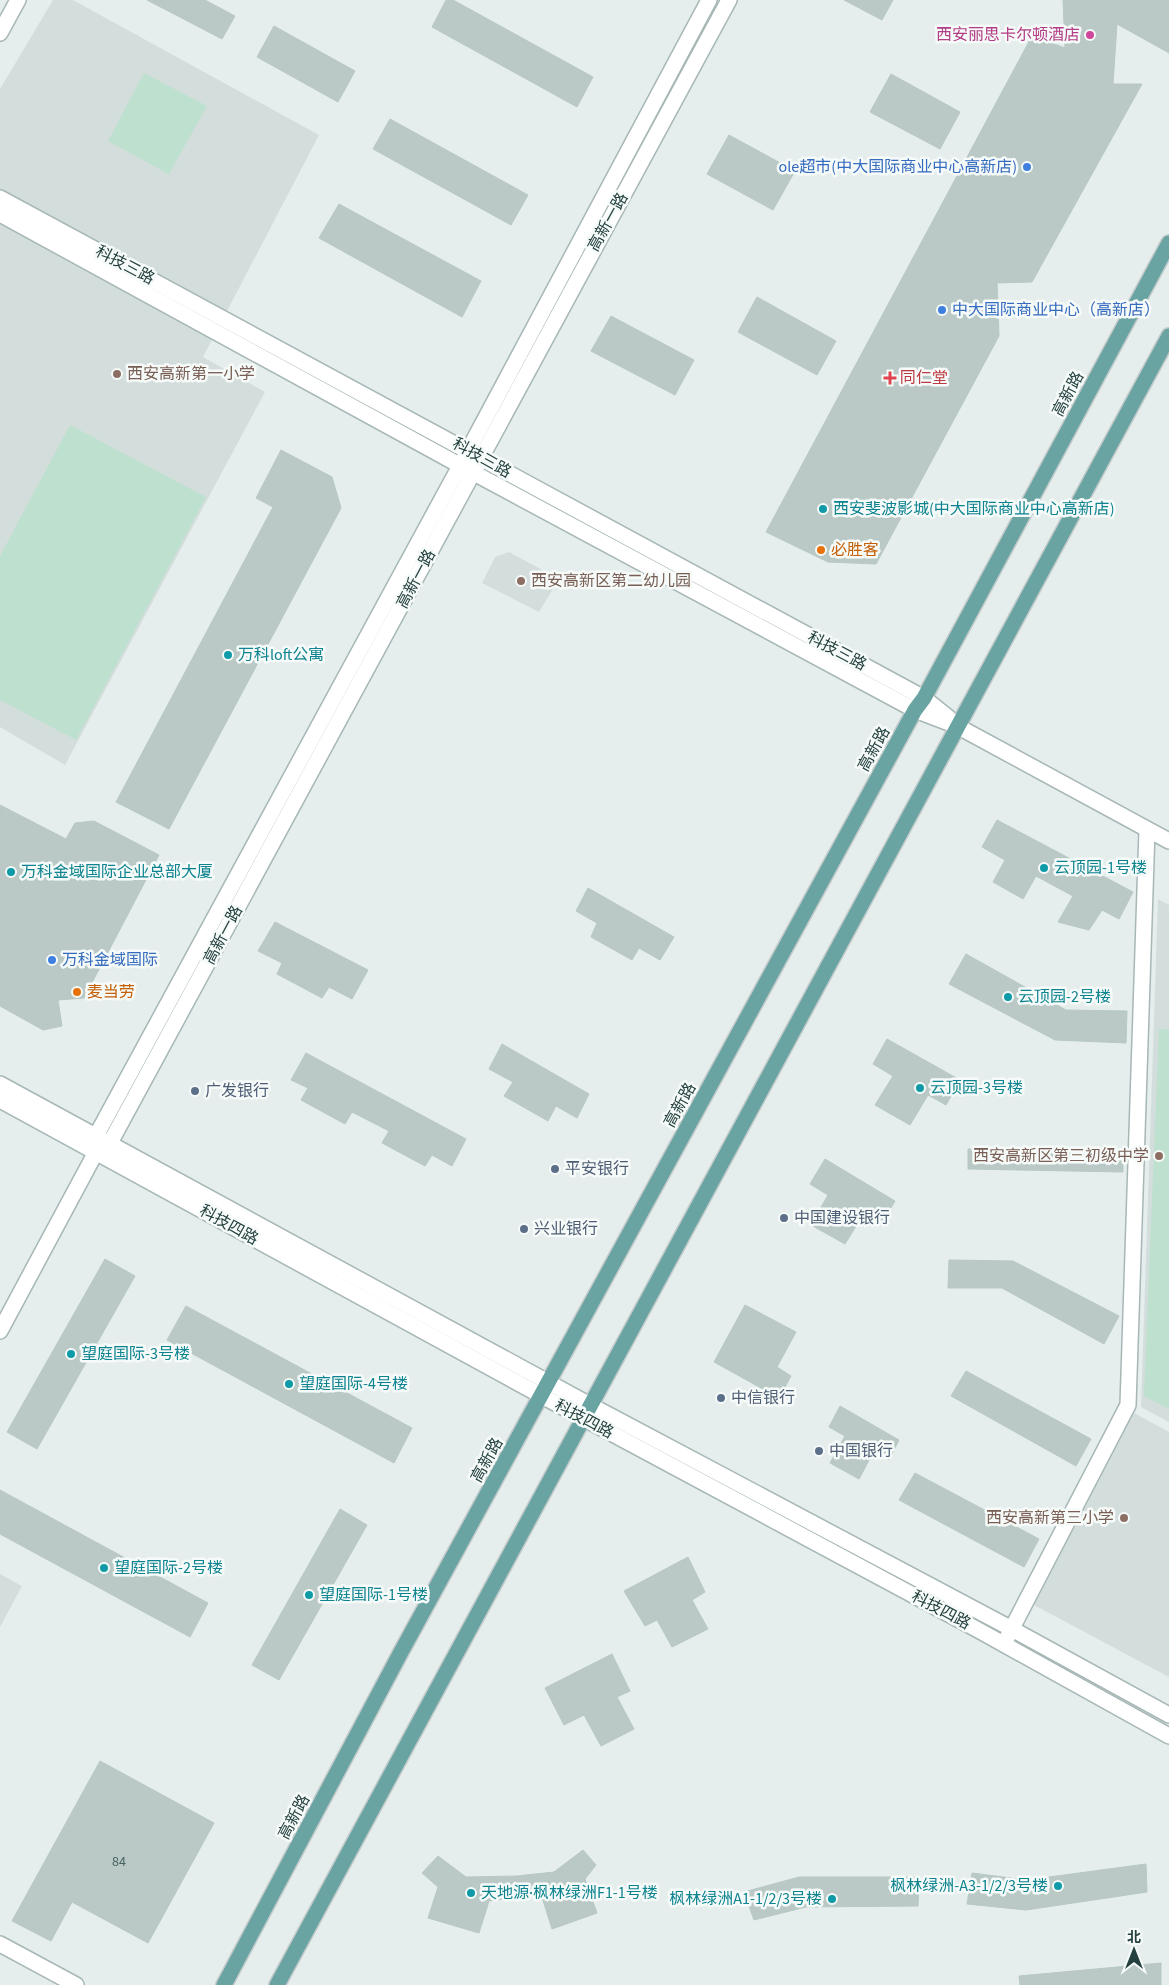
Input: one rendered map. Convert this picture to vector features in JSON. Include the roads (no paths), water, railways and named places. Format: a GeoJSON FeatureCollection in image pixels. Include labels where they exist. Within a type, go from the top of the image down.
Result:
{"type":"FeatureCollection","features":[{"type":"Feature","properties":{"kind":"main road","name":"高新路"},"geometry":{"type":"LineString","coordinates":[[224,1985],[401,1652],[920,704],[1169,243]]}},
{"type":"Feature","properties":{"kind":"main road"},"geometry":{"type":"LineString","coordinates":[[277,1985],[587,1411],[735,1142],[957,726],[1169,336]]}},
{"type":"Feature","properties":{"kind":"street"},"geometry":{"type":"LineString","coordinates":[[0,33],[18,0]]}},
{"type":"Feature","properties":{"kind":"street","name":"高新一路"},"geometry":{"type":"LineString","coordinates":[[0,1331],[6,1304],[96,1152],[110,1143],[474,473],[475,454],[709,0]]}},
{"type":"Feature","properties":{"kind":"street","name":"高新一路"},"geometry":{"type":"LineString","coordinates":[[96,1152],[96,1136],[461,464],[475,454],[729,0]]}},
{"type":"Feature","properties":{"kind":"street","name":"科技三路"},"geometry":{"type":"LineString","coordinates":[[0,198],[475,454],[957,726],[1169,841]]}},
{"type":"Feature","properties":{"kind":"street","name":"科技三路"},"geometry":{"type":"LineString","coordinates":[[0,214],[461,464],[474,473],[920,704]]}},
{"type":"Feature","properties":{"kind":"street"},"geometry":{"type":"LineString","coordinates":[[1004,1644],[1128,1405],[1147,830]]}},
{"type":"Feature","properties":{"kind":"street","name":"科技四路"},"geometry":{"type":"LineString","coordinates":[[0,1084],[549,1383],[587,1411],[1169,1736]]}},
{"type":"Feature","properties":{"kind":"street","name":"科技四路"},"geometry":{"type":"LineString","coordinates":[[0,1100],[542,1396],[587,1411],[1012,1629],[1169,1715]]}},
{"type":"Feature","properties":{"kind":"street"},"geometry":{"type":"LineString","coordinates":[[0,1944],[76,1985]]}},
{"type":"Feature","properties":{"kind":"place","name":"西安丽思卡尔顿酒店"},"geometry":{"type":"Point","coordinates":[1090,35]}},
{"type":"Feature","properties":{"kind":"place","name":"ole超市(中大国际商业中心高新店)"},"geometry":{"type":"Point","coordinates":[1027,167]}},
{"type":"Feature","properties":{"kind":"place","name":"中大国际商业中心（高新店）"},"geometry":{"type":"Point","coordinates":[942,310]}},
{"type":"Feature","properties":{"kind":"place","name":"西安高新第一小学"},"geometry":{"type":"Point","coordinates":[117,374]}},
{"type":"Feature","properties":{"kind":"place","name":"同仁堂"},"geometry":{"type":"Point","coordinates":[890,378]}},
{"type":"Feature","properties":{"kind":"place","name":"西安斐波影城(中大国际商业中心高新店)"},"geometry":{"type":"Point","coordinates":[823,509]}},
{"type":"Feature","properties":{"kind":"place","name":"必胜客"},"geometry":{"type":"Point","coordinates":[821,550]}},
{"type":"Feature","properties":{"kind":"place","name":"西安高新区第二幼儿园"},"geometry":{"type":"Point","coordinates":[521,581]}},
{"type":"Feature","properties":{"kind":"place","name":"万科loft公寓"},"geometry":{"type":"Point","coordinates":[228,655]}},
{"type":"Feature","properties":{"kind":"place","name":"云顶园-1号楼"},"geometry":{"type":"Point","coordinates":[1044,868]}},
{"type":"Feature","properties":{"kind":"place","name":"万科金域国际企业总部大厦"},"geometry":{"type":"Point","coordinates":[11,872]}},
{"type":"Feature","properties":{"kind":"place","name":"万科金域国际"},"geometry":{"type":"Point","coordinates":[52,960]}},
{"type":"Feature","properties":{"kind":"place","name":"麦当劳"},"geometry":{"type":"Point","coordinates":[77,992]}},
{"type":"Feature","properties":{"kind":"place","name":"云顶园-2号楼"},"geometry":{"type":"Point","coordinates":[1008,997]}},
{"type":"Feature","properties":{"kind":"place","name":"云顶园-3号楼"},"geometry":{"type":"Point","coordinates":[920,1088]}},
{"type":"Feature","properties":{"kind":"place","name":"广发银行"},"geometry":{"type":"Point","coordinates":[195,1091]}},
{"type":"Feature","properties":{"kind":"place","name":"西安高新区第三初级中学"},"geometry":{"type":"Point","coordinates":[1159,1156]}},
{"type":"Feature","properties":{"kind":"place","name":"平安银行"},"geometry":{"type":"Point","coordinates":[555,1169]}},
{"type":"Feature","properties":{"kind":"place","name":"中国建设银行"},"geometry":{"type":"Point","coordinates":[784,1218]}},
{"type":"Feature","properties":{"kind":"place","name":"兴业银行"},"geometry":{"type":"Point","coordinates":[524,1229]}},
{"type":"Feature","properties":{"kind":"place","name":"望庭国际-3号楼"},"geometry":{"type":"Point","coordinates":[71,1354]}},
{"type":"Feature","properties":{"kind":"place","name":"望庭国际-4号楼"},"geometry":{"type":"Point","coordinates":[289,1384]}},
{"type":"Feature","properties":{"kind":"place","name":"中信银行"},"geometry":{"type":"Point","coordinates":[721,1398]}},
{"type":"Feature","properties":{"kind":"place","name":"中国银行"},"geometry":{"type":"Point","coordinates":[819,1451]}},
{"type":"Feature","properties":{"kind":"place","name":"西安高新第三小学"},"geometry":{"type":"Point","coordinates":[1124,1518]}},
{"type":"Feature","properties":{"kind":"place","name":"望庭国际-2号楼"},"geometry":{"type":"Point","coordinates":[104,1568]}},
{"type":"Feature","properties":{"kind":"place","name":"望庭国际-1号楼"},"geometry":{"type":"Point","coordinates":[309,1595]}},
{"type":"Feature","properties":{"kind":"place","name":"枫林绿洲-A3-1/2/3号楼"},"geometry":{"type":"Point","coordinates":[1058,1886]}},
{"type":"Feature","properties":{"kind":"place","name":"天地源·枫林绿洲F1-1号楼"},"geometry":{"type":"Point","coordinates":[471,1893]}},
{"type":"Feature","properties":{"kind":"place","name":"枫林绿洲A1-1/2/3号楼"},"geometry":{"type":"Point","coordinates":[832,1899]}}]}
